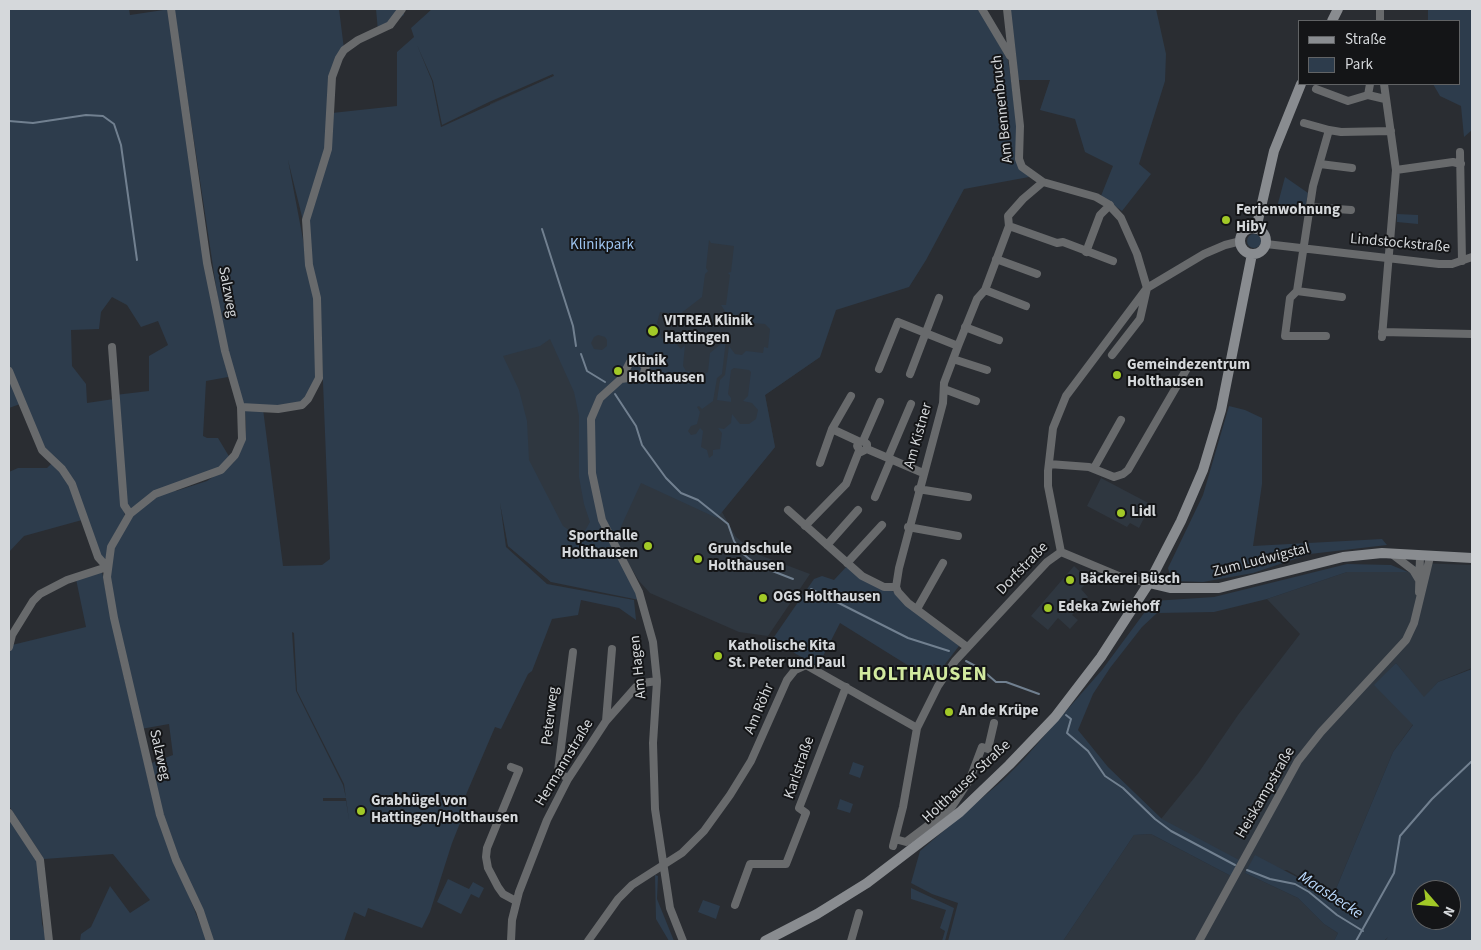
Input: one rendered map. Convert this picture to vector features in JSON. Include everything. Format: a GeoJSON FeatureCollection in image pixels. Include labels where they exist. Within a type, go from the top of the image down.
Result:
{"type":"FeatureCollection","features":[{"type":"Feature","properties":{"kind":"street","name":"Salzweg"},"geometry":{"type":"LineString","coordinates":[[172,9],[207,264],[225,351],[241,407],[243,418],[242,439],[235,455],[226,466],[202,479],[155,494],[130,514],[114,540],[107,567],[108,586],[114,618],[160,815],[176,860],[200,911],[210,941]]}},
{"type":"Feature","properties":{"kind":"street"},"geometry":{"type":"LineString","coordinates":[[241,407],[278,409],[302,405],[308,399],[320,378],[317,298],[310,265],[306,220],[328,149],[332,77],[335,66],[344,50],[358,40],[390,25],[402,9]]}},
{"type":"Feature","properties":{"kind":"street"},"geometry":{"type":"LineString","coordinates":[[982,9],[1012,60]]}},
{"type":"Feature","properties":{"kind":"street","name":"Am Bennenbruch"},"geometry":{"type":"LineString","coordinates":[[1007,9],[1020,126],[1019,159],[1022,167],[1043,182],[1096,197],[1110,205],[1121,218],[1132,239],[1147,288]]}},
{"type":"Feature","properties":{"kind":"street"},"geometry":{"type":"LineString","coordinates":[[1256,229],[1274,151],[1301,85]]}},
{"type":"Feature","properties":{"kind":"street"},"geometry":{"type":"LineString","coordinates":[[1368,95],[1370,85]]}},
{"type":"Feature","properties":{"kind":"street"},"geometry":{"type":"LineString","coordinates":[[1384,85],[1396,170],[1390,259],[1382,334],[1472,334]]}},
{"type":"Feature","properties":{"kind":"street"},"geometry":{"type":"LineString","coordinates":[[1316,89],[1348,101],[1368,95],[1385,99]]}},
{"type":"Feature","properties":{"kind":"street"},"geometry":{"type":"LineString","coordinates":[[1304,122],[1341,132],[1391,131]]}},
{"type":"Feature","properties":{"kind":"street"},"geometry":{"type":"LineString","coordinates":[[1326,336],[1285,336],[1290,298],[1297,291],[1309,207],[1329,130]]}},
{"type":"Feature","properties":{"kind":"street"},"geometry":{"type":"LineString","coordinates":[[1460,152],[1462,261]]}},
{"type":"Feature","properties":{"kind":"street"},"geometry":{"type":"LineString","coordinates":[[1396,170],[1453,162],[1461,164]]}},
{"type":"Feature","properties":{"kind":"street"},"geometry":{"type":"LineString","coordinates":[[1320,164],[1352,168]]}},
{"type":"Feature","properties":{"kind":"street","name":"Am Kistner"},"geometry":{"type":"LineString","coordinates":[[896,587],[918,489],[943,403],[944,389],[958,346],[977,299],[985,290],[1009,226],[1007,219],[1010,213],[1043,182]]}},
{"type":"Feature","properties":{"kind":"street"},"geometry":{"type":"LineString","coordinates":[[1086,252],[1100,215],[1110,205]]}},
{"type":"Feature","properties":{"kind":"street"},"geometry":{"type":"LineString","coordinates":[[1309,207],[1351,210]]}},
{"type":"Feature","properties":{"kind":"street"},"geometry":{"type":"LineString","coordinates":[[1009,226],[1112,262]]}},
{"type":"Feature","properties":{"kind":"street"},"geometry":{"type":"LineString","coordinates":[[1256,229],[1264,234],[1266,244],[1260,253],[1252,254],[1244,250],[1241,241],[1245,232],[1256,229]]}},
{"type":"Feature","properties":{"kind":"street","name":"Dorfstraße"},"geometry":{"type":"LineString","coordinates":[[994,723],[988,749],[982,747],[970,779],[951,808],[906,842],[894,843],[917,728],[938,686],[955,661],[1047,562],[1061,552],[1048,486],[1053,428],[1066,396],[1147,288],[1204,254],[1225,245],[1241,241]]}},
{"type":"Feature","properties":{"kind":"street","name":"Lindstockstraße"},"geometry":{"type":"LineString","coordinates":[[1266,244],[1439,264],[1462,261],[1472,257]]}},
{"type":"Feature","properties":{"kind":"street","name":"Holthauser Straße"},"geometry":{"type":"LineString","coordinates":[[765,941],[817,914],[867,883],[929,837],[985,789],[1055,717],[1101,656],[1149,583],[1188,506],[1211,448],[1223,401],[1252,254]]}},
{"type":"Feature","properties":{"kind":"street"},"geometry":{"type":"LineString","coordinates":[[996,259],[1037,274]]}},
{"type":"Feature","properties":{"kind":"street"},"geometry":{"type":"LineString","coordinates":[[1112,356],[1140,319],[1147,288]]}},
{"type":"Feature","properties":{"kind":"street"},"geometry":{"type":"LineString","coordinates":[[985,290],[1026,306]]}},
{"type":"Feature","properties":{"kind":"street"},"geometry":{"type":"LineString","coordinates":[[1297,291],[1342,297]]}},
{"type":"Feature","properties":{"kind":"street"},"geometry":{"type":"LineString","coordinates":[[910,374],[939,298]]}},
{"type":"Feature","properties":{"kind":"street"},"geometry":{"type":"LineString","coordinates":[[878,369],[898,322],[958,346]]}},
{"type":"Feature","properties":{"kind":"street"},"geometry":{"type":"LineString","coordinates":[[965,327],[999,340]]}},
{"type":"Feature","properties":{"kind":"street"},"geometry":{"type":"LineString","coordinates":[[112,347],[124,505],[130,514]]}},
{"type":"Feature","properties":{"kind":"street"},"geometry":{"type":"LineString","coordinates":[[954,359],[987,370]]}},
{"type":"Feature","properties":{"kind":"street"},"geometry":{"type":"LineString","coordinates":[[1049,464],[1094,468],[1114,477],[1120,476],[1128,470],[1189,365]]}},
{"type":"Feature","properties":{"kind":"street","name":"Salzweg"},"geometry":{"type":"LineString","coordinates":[[9,371],[42,450],[66,474],[72,484],[98,557],[107,567]]}},
{"type":"Feature","properties":{"kind":"street","name":"Am Hagen"},"geometry":{"type":"LineString","coordinates":[[621,379],[600,398],[592,419],[592,473],[602,520],[639,592],[653,642],[657,682],[653,742],[655,809],[670,908],[683,941]]}},
{"type":"Feature","properties":{"kind":"street","name":"Am Kistner"},"geometry":{"type":"LineString","coordinates":[[944,389],[976,401]]}},
{"type":"Feature","properties":{"kind":"street"},"geometry":{"type":"LineString","coordinates":[[820,463],[832,429],[851,396]]}},
{"type":"Feature","properties":{"kind":"street"},"geometry":{"type":"LineString","coordinates":[[806,526],[846,484],[880,402]]}},
{"type":"Feature","properties":{"kind":"street"},"geometry":{"type":"LineString","coordinates":[[875,496],[911,404]]}},
{"type":"Feature","properties":{"kind":"street"},"geometry":{"type":"LineString","coordinates":[[1094,468],[1121,420]]}},
{"type":"Feature","properties":{"kind":"street"},"geometry":{"type":"LineString","coordinates":[[832,429],[862,446],[923,473]]}},
{"type":"Feature","properties":{"kind":"street","name":"Am Kistner"},"geometry":{"type":"LineString","coordinates":[[918,489],[968,497]]}},
{"type":"Feature","properties":{"kind":"street"},"geometry":{"type":"LineString","coordinates":[[788,510],[847,563],[873,583],[884,587],[896,587],[908,604],[967,648]]}},
{"type":"Feature","properties":{"kind":"street"},"geometry":{"type":"LineString","coordinates":[[827,545],[858,510]]}},
{"type":"Feature","properties":{"kind":"street"},"geometry":{"type":"LineString","coordinates":[[847,563],[882,525]]}},
{"type":"Feature","properties":{"kind":"street"},"geometry":{"type":"LineString","coordinates":[[908,528],[958,536]]}},
{"type":"Feature","properties":{"kind":"street","name":"Zum Ludwigstal"},"geometry":{"type":"LineString","coordinates":[[1061,552],[1121,577],[1170,588],[1219,588],[1343,557],[1392,554],[1472,558]]}},
{"type":"Feature","properties":{"kind":"street"},"geometry":{"type":"LineString","coordinates":[[1392,554],[1413,570],[1419,580]]}},
{"type":"Feature","properties":{"kind":"street","name":"Heiskampstraße"},"geometry":{"type":"LineString","coordinates":[[1419,596],[1419,580],[1425,556]]}},
{"type":"Feature","properties":{"kind":"street","name":"Heiskampstraße"},"geometry":{"type":"LineString","coordinates":[[1199,941],[1294,766],[1321,732],[1403,645],[1414,623],[1425,556]]}},
{"type":"Feature","properties":{"kind":"street"},"geometry":{"type":"LineString","coordinates":[[917,610],[943,562]]}},
{"type":"Feature","properties":{"kind":"street"},"geometry":{"type":"LineString","coordinates":[[9,647],[12,635],[33,601],[40,594],[67,580],[107,567]]}},
{"type":"Feature","properties":{"kind":"street"},"geometry":{"type":"LineString","coordinates":[[606,721],[612,649]]}},
{"type":"Feature","properties":{"kind":"street","name":"Peterweg"},"geometry":{"type":"LineString","coordinates":[[568,779],[558,771],[573,652]]}},
{"type":"Feature","properties":{"kind":"street","name":"Am Röhr"},"geometry":{"type":"LineString","coordinates":[[663,865],[682,853],[704,831],[730,795],[765,734],[787,680],[795,670],[806,666],[917,728]]}},
{"type":"Feature","properties":{"kind":"street","name":"Hermannstraße"},"geometry":{"type":"LineString","coordinates":[[511,941],[516,901],[547,820],[568,779],[606,721],[636,687],[643,683],[657,682]]}},
{"type":"Feature","properties":{"kind":"street","name":"Karlstraße"},"geometry":{"type":"LineString","coordinates":[[735,905],[750,864],[786,864],[806,813],[799,808],[846,687]]}},
{"type":"Feature","properties":{"kind":"street"},"geometry":{"type":"LineString","coordinates":[[512,767],[519,770],[486,857],[488,868],[498,887],[503,894],[516,901]]}},
{"type":"Feature","properties":{"kind":"street"},"geometry":{"type":"LineString","coordinates":[[9,813],[40,860],[49,941]]}},
{"type":"Feature","properties":{"kind":"street"},"geometry":{"type":"LineString","coordinates":[[588,941],[618,899],[632,885],[663,865]]}},
{"type":"Feature","properties":{"kind":"street"},"geometry":{"type":"LineString","coordinates":[[851,941],[859,913]]}},
{"type":"Feature","properties":{"kind":"shaded area","name":"Klinikpark"},"geometry":{"type":"Polygon","coordinates":[[[554,76],[695,165],[820,357],[765,395],[775,447],[722,512],[736,537],[757,554],[810,574],[768,636],[739,632],[650,593],[639,581],[615,542],[551,582],[508,546],[488,418],[490,104],[554,76]]]}},
{"type":"Feature","properties":{"kind":"shaded area"},"geometry":{"type":"Polygon","coordinates":[[[1101,478],[1156,507],[1153,515],[1147,512],[1139,528],[1130,523],[1127,527],[1087,506],[1101,478]]]}},
{"type":"Feature","properties":{"kind":"shaded area"},"geometry":{"type":"Polygon","coordinates":[[[1418,563],[1472,565],[1472,668],[1438,682],[1424,698],[1396,663],[1376,685],[1414,723],[1393,752],[1333,896],[1287,870],[1245,873],[1298,898],[1324,924],[1338,933],[1334,941],[1063,941],[1134,835],[1151,834],[1231,876],[1161,819],[1199,772],[1238,715],[1300,634],[1267,599],[1347,572],[1408,572],[1418,563]]]}},
{"type":"Feature","properties":{"kind":"shaded area"},"geometry":{"type":"Polygon","coordinates":[[[1074,566],[1089,580],[1081,589],[1088,597],[1072,615],[1078,620],[1070,629],[1058,618],[1048,630],[1031,616],[1074,566]]]}},
{"type":"Feature","properties":{"kind":"green space"},"geometry":{"type":"Polygon","coordinates":[[[9,9],[129,9],[130,15],[170,9],[211,293],[228,377],[206,381],[203,436],[218,438],[230,458],[212,473],[179,484],[176,491],[207,481],[233,463],[244,443],[246,430],[245,408],[263,409],[283,566],[322,565],[330,559],[320,306],[308,241],[288,160],[316,308],[319,374],[307,398],[300,403],[274,407],[242,404],[227,351],[221,319],[174,9],[339,9],[344,49],[334,66],[329,97],[332,113],[397,106],[397,52],[414,37],[411,28],[432,9],[979,9],[1008,60],[1018,126],[1018,161],[1029,177],[964,189],[926,260],[909,287],[836,310],[820,357],[765,395],[775,447],[717,518],[641,483],[612,546],[634,582],[639,600],[551,582],[508,546],[500,503],[506,547],[547,584],[634,600],[636,620],[619,608],[581,600],[578,615],[552,619],[532,671],[528,674],[501,729],[495,727],[462,804],[466,808],[452,843],[430,912],[422,928],[368,908],[365,917],[354,912],[344,941],[213,941],[210,930],[166,830],[149,764],[173,755],[169,724],[141,729],[107,578],[107,566],[119,534],[133,515],[125,506],[115,395],[149,391],[149,356],[168,345],[158,321],[141,327],[127,305],[112,297],[101,312],[99,329],[71,330],[72,366],[86,384],[87,403],[114,399],[125,518],[116,531],[104,563],[93,543],[71,478],[43,449],[26,403],[9,368],[9,9]],[[417,45],[432,81],[441,127],[554,76],[553,74],[489,102],[442,125],[433,81],[417,45]],[[709,240],[706,268],[708,271],[705,274],[702,297],[680,314],[660,312],[657,323],[660,327],[661,338],[682,340],[677,345],[681,349],[685,345],[683,366],[686,371],[705,374],[708,372],[710,353],[726,340],[722,374],[717,378],[713,401],[702,409],[699,406],[697,407],[700,412],[697,424],[691,426],[688,431],[691,435],[696,434],[700,428],[703,431],[701,447],[707,450],[709,458],[713,455],[713,450],[720,449],[722,433],[718,428],[724,429],[731,423],[732,414],[740,424],[749,424],[756,419],[758,410],[752,403],[743,401],[748,396],[751,372],[749,370],[734,368],[731,370],[728,394],[731,402],[717,400],[720,380],[725,375],[729,346],[735,354],[742,355],[746,351],[763,353],[764,347],[768,348],[770,329],[765,324],[753,323],[747,312],[741,312],[732,319],[731,315],[727,314],[721,305],[726,305],[730,275],[728,273],[731,272],[734,246],[711,243],[709,240]],[[598,335],[594,337],[591,343],[594,349],[602,350],[607,346],[607,340],[605,337],[598,335]],[[550,339],[540,346],[503,356],[519,390],[527,421],[529,460],[563,526],[581,538],[590,522],[584,504],[579,477],[579,416],[574,392],[550,339]],[[292,632],[296,691],[343,785],[346,797],[344,784],[297,691],[294,633],[292,632]],[[323,798],[323,801],[346,801],[349,820],[346,798],[323,798]]]}},
{"type":"Feature","properties":{"kind":"green space"},"geometry":{"type":"Polygon","coordinates":[[[376,9],[403,9],[404,15],[378,31],[376,9]]]}},
{"type":"Feature","properties":{"kind":"green space"},"geometry":{"type":"Polygon","coordinates":[[[1009,9],[1156,9],[1166,54],[1165,81],[1139,164],[1151,174],[1122,211],[1101,196],[1113,166],[1085,152],[1075,119],[1040,110],[1050,80],[1016,80],[1009,9]]]}},
{"type":"Feature","properties":{"kind":"green space"},"geometry":{"type":"Polygon","coordinates":[[[1428,9],[1472,9],[1472,130],[1464,137],[1461,106],[1440,96],[1434,85],[1461,85],[1461,20],[1428,20],[1428,9]]]}},
{"type":"Feature","properties":{"kind":"green space"},"geometry":{"type":"Polygon","coordinates":[[[1285,177],[1308,193],[1304,216],[1276,211],[1285,177]]]}},
{"type":"Feature","properties":{"kind":"green space"},"geometry":{"type":"Polygon","coordinates":[[[1397,214],[1418,215],[1418,224],[1397,222],[1397,214]]]}},
{"type":"Feature","properties":{"kind":"green space"},"geometry":{"type":"Polygon","coordinates":[[[1251,234],[1257,234],[1261,241],[1257,248],[1251,248],[1247,244],[1247,238],[1251,234]]]}},
{"type":"Feature","properties":{"kind":"green space"},"geometry":{"type":"Polygon","coordinates":[[[9,373],[23,403],[9,408],[9,373]]]}},
{"type":"Feature","properties":{"kind":"green space"},"geometry":{"type":"Polygon","coordinates":[[[1229,406],[1245,410],[1262,418],[1262,484],[1253,546],[1382,539],[1387,545],[1310,554],[1253,573],[1203,582],[1176,581],[1170,575],[1168,568],[1203,495],[1229,406]]]}},
{"type":"Feature","properties":{"kind":"green space"},"geometry":{"type":"Polygon","coordinates":[[[52,463],[65,474],[82,520],[24,536],[9,552],[9,472],[18,468],[47,468],[52,463]]]}},
{"type":"Feature","properties":{"kind":"green space"},"geometry":{"type":"Polygon","coordinates":[[[1347,564],[1391,565],[1408,572],[1347,572],[1267,599],[1214,612],[1157,613],[1142,627],[1110,668],[1093,694],[1078,730],[1108,767],[1162,819],[1239,860],[1231,876],[1151,834],[1134,835],[1063,941],[948,941],[958,903],[932,894],[911,883],[920,851],[1003,780],[1024,759],[1102,670],[1153,601],[1214,597],[1347,564]]]}},
{"type":"Feature","properties":{"kind":"green space"},"geometry":{"type":"Polygon","coordinates":[[[847,566],[894,592],[959,646],[942,668],[934,664],[925,676],[840,623],[818,666],[796,654],[774,637],[814,579],[822,576],[834,580],[847,566]]]}},
{"type":"Feature","properties":{"kind":"green space"},"geometry":{"type":"Polygon","coordinates":[[[102,572],[117,647],[157,817],[207,941],[80,941],[81,934],[91,927],[110,886],[130,913],[150,900],[113,854],[44,859],[9,806],[9,643],[12,645],[86,627],[76,579],[102,572]]]}},
{"type":"Feature","properties":{"kind":"green space"},"geometry":{"type":"Polygon","coordinates":[[[1396,663],[1424,697],[1438,682],[1472,669],[1472,941],[1385,941],[1388,937],[1384,941],[1334,941],[1338,933],[1324,924],[1298,898],[1245,873],[1255,855],[1333,896],[1393,752],[1413,725],[1374,685],[1396,663]]]}},
{"type":"Feature","properties":{"kind":"green space"},"geometry":{"type":"Polygon","coordinates":[[[853,762],[864,766],[860,778],[849,774],[853,762]]]}},
{"type":"Feature","properties":{"kind":"green space"},"geometry":{"type":"Polygon","coordinates":[[[840,799],[853,804],[850,813],[837,809],[840,799]]]}},
{"type":"Feature","properties":{"kind":"green space"},"geometry":{"type":"Polygon","coordinates":[[[9,817],[38,863],[42,924],[47,941],[9,941],[9,817]]]}},
{"type":"Feature","properties":{"kind":"green space"},"geometry":{"type":"Polygon","coordinates":[[[655,875],[658,876],[657,899],[674,941],[669,941],[656,919],[655,875]]]}},
{"type":"Feature","properties":{"kind":"green space"},"geometry":{"type":"Polygon","coordinates":[[[448,879],[469,889],[473,882],[484,888],[479,898],[471,894],[461,914],[437,902],[448,879]]]}},
{"type":"Feature","properties":{"kind":"green space"},"geometry":{"type":"Polygon","coordinates":[[[911,888],[954,908],[945,941],[942,941],[945,931],[940,928],[946,910],[911,899],[911,888]]]}},
{"type":"Feature","properties":{"kind":"green space"},"geometry":{"type":"Polygon","coordinates":[[[703,900],[720,906],[716,919],[698,912],[703,900]]]}},
{"type":"Feature","properties":{"kind":"waterway"},"geometry":{"type":"LineString","coordinates":[[9,121],[33,123],[86,115],[103,116],[114,124],[121,145],[137,260]]}},
{"type":"Feature","properties":{"kind":"waterway","name":"Maasbecke"},"geometry":{"type":"LineString","coordinates":[[542,229],[573,326],[576,346]]}},
{"type":"Feature","properties":{"kind":"waterway","name":"Maasbecke"},"geometry":{"type":"LineString","coordinates":[[581,354],[587,371],[605,382]]}},
{"type":"Feature","properties":{"kind":"waterway","name":"Maasbecke"},"geometry":{"type":"LineString","coordinates":[[615,394],[636,426],[642,445],[666,478],[681,493],[698,500],[728,524],[734,541],[742,553],[757,565],[793,579]]}},
{"type":"Feature","properties":{"kind":"waterway","name":"Maasbecke"},"geometry":{"type":"LineString","coordinates":[[811,589],[908,638],[949,651]]}},
{"type":"Feature","properties":{"kind":"waterway","name":"Maasbecke"},"geometry":{"type":"LineString","coordinates":[[966,661],[981,669],[996,682],[1006,682],[1039,694]]}},
{"type":"Feature","properties":{"kind":"waterway","name":"Maasbecke"},"geometry":{"type":"LineString","coordinates":[[1066,715],[1071,719],[1067,733],[1088,751],[1105,776],[1123,788],[1155,819],[1171,831],[1235,865]]}},
{"type":"Feature","properties":{"kind":"waterway","name":"Maasbecke"},"geometry":{"type":"LineString","coordinates":[[1356,941],[1394,873],[1400,836],[1432,799],[1472,761],[1472,748]]}},
{"type":"Feature","properties":{"kind":"waterway","name":"Maasbecke"},"geometry":{"type":"LineString","coordinates":[[1247,870],[1270,879],[1295,884],[1309,892],[1337,915],[1363,931]]}},
{"type":"Feature","properties":{"kind":"place","name":"Ferienwohnung Hiby"},"geometry":{"type":"Point","coordinates":[1226,220]}},
{"type":"Feature","properties":{"kind":"place","name":"VITREA Klinik Hattingen"},"geometry":{"type":"Point","coordinates":[653,331]}},
{"type":"Feature","properties":{"kind":"place","name":"Klinik Holthausen"},"geometry":{"type":"Point","coordinates":[618,371]}},
{"type":"Feature","properties":{"kind":"place","name":"Gemeindezentrum Holthausen"},"geometry":{"type":"Point","coordinates":[1117,375]}},
{"type":"Feature","properties":{"kind":"place","name":"Lidl"},"geometry":{"type":"Point","coordinates":[1121,513]}},
{"type":"Feature","properties":{"kind":"place","name":"Sporthalle Holthausen"},"geometry":{"type":"Point","coordinates":[648,546]}},
{"type":"Feature","properties":{"kind":"place","name":"Grundschule Holthausen"},"geometry":{"type":"Point","coordinates":[698,559]}},
{"type":"Feature","properties":{"kind":"place","name":"Bäckerei Büsch"},"geometry":{"type":"Point","coordinates":[1070,580]}},
{"type":"Feature","properties":{"kind":"place","name":"OGS Holthausen"},"geometry":{"type":"Point","coordinates":[763,598]}},
{"type":"Feature","properties":{"kind":"place","name":"Edeka Zwiehoff"},"geometry":{"type":"Point","coordinates":[1048,608]}},
{"type":"Feature","properties":{"kind":"place","name":"Katholische Kita St. Peter und Paul"},"geometry":{"type":"Point","coordinates":[718,656]}},
{"type":"Feature","properties":{"kind":"place","name":"An de Krüpe"},"geometry":{"type":"Point","coordinates":[949,712]}},
{"type":"Feature","properties":{"kind":"place","name":"Grabhügel von Hattingen/Holthausen"},"geometry":{"type":"Point","coordinates":[361,811]}},
{"type":"Feature","properties":{"kind":"district","name":"HOLTHAUSEN"},"geometry":{"type":"Point","coordinates":[923,676]}}]}
